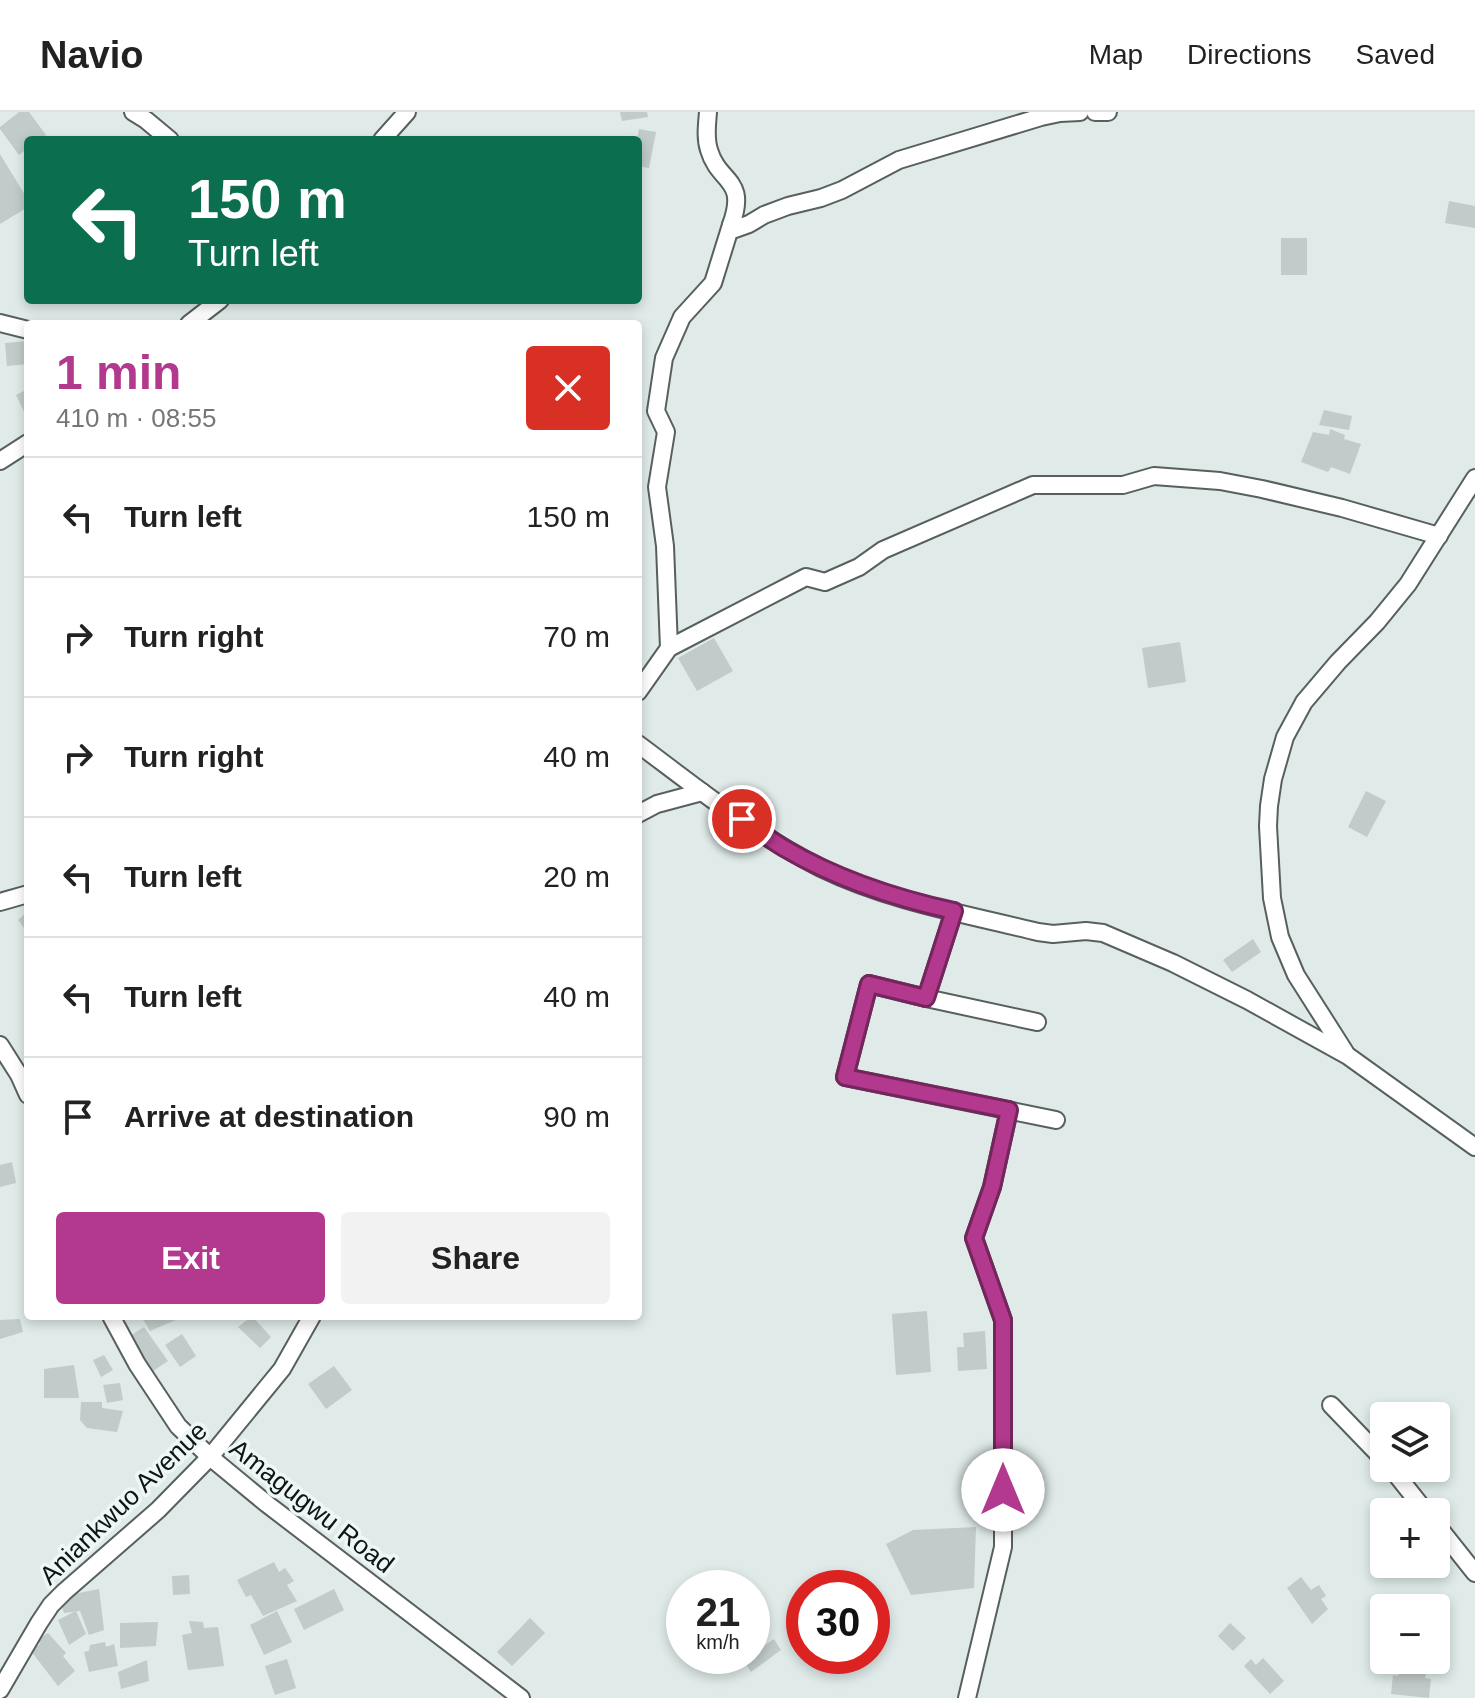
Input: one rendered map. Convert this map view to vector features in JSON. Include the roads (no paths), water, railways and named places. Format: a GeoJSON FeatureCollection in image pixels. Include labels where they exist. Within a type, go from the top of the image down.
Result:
{"type":"FeatureCollection","features":[{"type":"Feature","properties":{"kind":"street"},"geometry":{"type":"LineString","coordinates":[[133,112],[165,136]]}},
{"type":"Feature","properties":{"kind":"street"},"geometry":{"type":"LineString","coordinates":[[386,136],[407,112]]}},
{"type":"Feature","properties":{"kind":"street"},"geometry":{"type":"LineString","coordinates":[[669,648],[665,546],[657,487],[666,432],[656,411],[664,358],[682,317],[713,283],[735,215],[737,197],[730,180],[713,161],[709,151],[708,112]]}},
{"type":"Feature","properties":{"kind":"street"},"geometry":{"type":"LineString","coordinates":[[731,225],[735,229],[741,228],[764,215],[842,190],[899,160],[1026,121],[1080,112]]}},
{"type":"Feature","properties":{"kind":"street"},"geometry":{"type":"LineString","coordinates":[[1095,112],[1108,112]]}},
{"type":"Feature","properties":{"kind":"street"},"geometry":{"type":"LineString","coordinates":[[194,320],[215,304]]}},
{"type":"Feature","properties":{"kind":"street"},"geometry":{"type":"LineString","coordinates":[[0,323],[24,329]]}},
{"type":"Feature","properties":{"kind":"street"},"geometry":{"type":"LineString","coordinates":[[0,461],[24,446]]}},
{"type":"Feature","properties":{"kind":"street"},"geometry":{"type":"LineString","coordinates":[[642,686],[669,648],[806,577],[825,582],[859,567],[883,550],[1033,485],[1123,485],[1154,476],[1220,481],[1302,498],[1439,536]]}},
{"type":"Feature","properties":{"kind":"street"},"geometry":{"type":"LineString","coordinates":[[1348,1056],[1296,975],[1280,937],[1272,898],[1268,826],[1273,779],[1285,737],[1304,702],[1408,584],[1475,478]]}},
{"type":"Feature","properties":{"kind":"street"},"geometry":{"type":"LineString","coordinates":[[642,747],[782,847],[857,883],[911,902],[1038,932],[1103,933],[1198,975],[1348,1056],[1475,1147]]}},
{"type":"Feature","properties":{"kind":"street"},"geometry":{"type":"LineString","coordinates":[[642,812],[657,804],[702,792]]}},
{"type":"Feature","properties":{"kind":"street"},"geometry":{"type":"LineString","coordinates":[[0,902],[24,895]]}},
{"type":"Feature","properties":{"kind":"street"},"geometry":{"type":"LineString","coordinates":[[926,998],[954,911]]}},
{"type":"Feature","properties":{"kind":"street"},"geometry":{"type":"LineString","coordinates":[[1037,1022],[869,984],[845,1077],[1056,1120]]}},
{"type":"Feature","properties":{"kind":"street"},"geometry":{"type":"LineString","coordinates":[[0,1045],[24,1086]]}},
{"type":"Feature","properties":{"kind":"street"},"geometry":{"type":"LineString","coordinates":[[967,1698],[1003,1547],[1003,1320],[974,1238],[992,1187],[1009,1110]]}},
{"type":"Feature","properties":{"kind":"street","name":"Amagugwu Road"},"geometry":{"type":"LineString","coordinates":[[113,1320],[137,1364],[178,1426],[210,1457],[521,1698]]}},
{"type":"Feature","properties":{"kind":"street","name":"Aniankwuo Avenue"},"geometry":{"type":"LineString","coordinates":[[0,1690],[51,1605],[158,1510],[210,1457],[282,1369],[310,1320]]}},
{"type":"Feature","properties":{"kind":"street"},"geometry":{"type":"LineString","coordinates":[[1331,1405],[1370,1445]]}},
{"type":"Feature","properties":{"kind":"street"},"geometry":{"type":"LineString","coordinates":[[1402,1482],[1415,1498]]}},
{"type":"Feature","properties":{"kind":"street"},"geometry":{"type":"LineString","coordinates":[[1450,1542],[1475,1573]]}}]}
